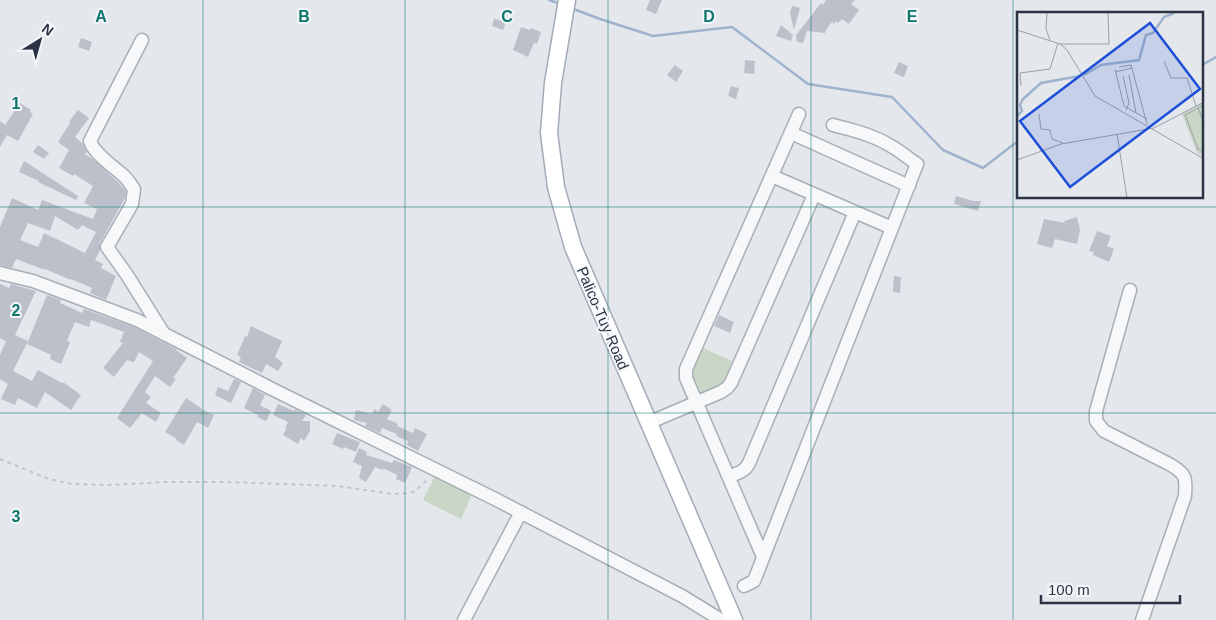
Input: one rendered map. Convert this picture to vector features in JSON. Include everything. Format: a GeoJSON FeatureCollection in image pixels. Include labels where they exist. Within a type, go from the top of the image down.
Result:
{"type":"FeatureCollection","features":[{"type":"Feature","properties":{"kind":"main road","name":"Palico-Tuy Road"},"geometry":{"type":"LineString","coordinates":[[567,0],[553,84],[549,134],[556,187],[572,247],[734,620]]}},
{"type":"Feature","properties":{"kind":"street"},"geometry":{"type":"LineString","coordinates":[[142,40],[90,141],[96,151],[126,178],[134,189],[132,204],[107,247],[164,334]]}},
{"type":"Feature","properties":{"kind":"street"},"geometry":{"type":"LineString","coordinates":[[763,557],[696,403],[686,378],[686,368],[799,114]]}},
{"type":"Feature","properties":{"kind":"street"},"geometry":{"type":"LineString","coordinates":[[744,586],[754,581],[917,164],[876,138],[832,125]]}},
{"type":"Feature","properties":{"kind":"street"},"geometry":{"type":"LineString","coordinates":[[791,133],[908,186]]}},
{"type":"Feature","properties":{"kind":"street"},"geometry":{"type":"LineString","coordinates":[[772,176],[892,228]]}},
{"type":"Feature","properties":{"kind":"street"},"geometry":{"type":"LineString","coordinates":[[648,423],[722,392],[731,383],[814,194]]}},
{"type":"Feature","properties":{"kind":"street"},"geometry":{"type":"LineString","coordinates":[[728,477],[747,468],[855,212]]}},
{"type":"Feature","properties":{"kind":"street"},"geometry":{"type":"LineString","coordinates":[[0,273],[33,281],[137,320],[276,392],[521,512],[682,596],[721,620]]}},
{"type":"Feature","properties":{"kind":"street"},"geometry":{"type":"LineString","coordinates":[[1130,290],[1096,411],[1096,421],[1104,431],[1171,465],[1186,478],[1186,496],[1142,620]]}},
{"type":"Feature","properties":{"kind":"street"},"geometry":{"type":"LineString","coordinates":[[464,620],[521,512]]}},
{"type":"Feature","properties":{"kind":"path"},"geometry":{"type":"LineString","coordinates":[[0,459],[49,479],[72,484],[227,482],[338,486],[393,494],[415,491],[437,470]]}},
{"type":"Feature","properties":{"kind":"green space"},"geometry":{"type":"Polygon","coordinates":[[[703,348],[732,361],[723,384],[701,393],[692,373],[703,348]]]}},
{"type":"Feature","properties":{"kind":"green space"},"geometry":{"type":"Polygon","coordinates":[[[435,476],[472,494],[461,519],[423,500],[435,476]]]}},
{"type":"Feature","properties":{"kind":"building"},"geometry":{"type":"Polygon","coordinates":[[[650,0],[662,0],[656,14],[646,10],[650,0]]]}},
{"type":"Feature","properties":{"kind":"building"},"geometry":{"type":"Polygon","coordinates":[[[826,0],[855,0],[851,4],[859,10],[849,24],[842,19],[838,23],[836,21],[834,24],[832,22],[825,33],[807,31],[803,43],[797,42],[796,35],[821,3],[823,5],[826,0]]]}},
{"type":"Feature","properties":{"kind":"building"},"geometry":{"type":"Polygon","coordinates":[[[792,6],[800,8],[794,30],[790,13],[792,6]]]}},
{"type":"Feature","properties":{"kind":"building"},"geometry":{"type":"Polygon","coordinates":[[[494,19],[506,22],[503,30],[492,26],[494,19]]]}},
{"type":"Feature","properties":{"kind":"building"},"geometry":{"type":"Polygon","coordinates":[[[781,25],[793,35],[791,41],[776,36],[781,25]]]}},
{"type":"Feature","properties":{"kind":"building"},"geometry":{"type":"Polygon","coordinates":[[[521,27],[541,32],[537,44],[534,43],[528,57],[513,50],[521,27]]]}},
{"type":"Feature","properties":{"kind":"building"},"geometry":{"type":"Polygon","coordinates":[[[81,38],[92,42],[89,51],[78,47],[81,38]]]}},
{"type":"Feature","properties":{"kind":"building"},"geometry":{"type":"Polygon","coordinates":[[[745,60],[755,61],[754,74],[744,73],[745,60]]]}},
{"type":"Feature","properties":{"kind":"building"},"geometry":{"type":"Polygon","coordinates":[[[899,62],[908,66],[904,77],[894,73],[899,62]]]}},
{"type":"Feature","properties":{"kind":"building"},"geometry":{"type":"Polygon","coordinates":[[[675,65],[683,71],[676,82],[667,75],[675,65]]]}},
{"type":"Feature","properties":{"kind":"building"},"geometry":{"type":"Polygon","coordinates":[[[731,86],[739,88],[736,99],[728,96],[731,86]]]}},
{"type":"Feature","properties":{"kind":"building"},"geometry":{"type":"Polygon","coordinates":[[[20,103],[31,110],[30,112],[33,114],[18,141],[7,135],[0,147],[0,121],[5,125],[20,103]]]}},
{"type":"Feature","properties":{"kind":"building"},"geometry":{"type":"Polygon","coordinates":[[[78,110],[89,118],[75,137],[82,143],[87,152],[85,154],[126,191],[125,198],[100,243],[100,250],[95,260],[103,264],[101,268],[116,276],[106,300],[90,293],[92,288],[16,259],[12,268],[0,265],[0,227],[12,198],[38,210],[42,200],[93,219],[97,209],[84,203],[93,186],[74,174],[73,176],[59,168],[69,150],[58,142],[78,110]],[[55,216],[50,231],[28,223],[20,240],[38,247],[44,233],[85,253],[96,232],[82,225],[78,230],[55,216]]]}},
{"type":"Feature","properties":{"kind":"building"},"geometry":{"type":"Polygon","coordinates":[[[38,145],[49,153],[44,159],[33,152],[38,145]]]}},
{"type":"Feature","properties":{"kind":"building"},"geometry":{"type":"Polygon","coordinates":[[[24,161],[78,196],[76,200],[19,172],[24,161]]]}},
{"type":"Feature","properties":{"kind":"building"},"geometry":{"type":"Polygon","coordinates":[[[956,196],[973,201],[981,201],[978,211],[954,204],[956,196]]]}},
{"type":"Feature","properties":{"kind":"building"},"geometry":{"type":"Polygon","coordinates":[[[1077,217],[1080,230],[1077,244],[1055,239],[1052,248],[1037,244],[1044,219],[1065,223],[1064,221],[1077,217]]]}},
{"type":"Feature","properties":{"kind":"building"},"geometry":{"type":"Polygon","coordinates":[[[1097,231],[1111,236],[1107,246],[1114,249],[1109,262],[1093,255],[1094,252],[1089,251],[1097,231]]]}},
{"type":"Feature","properties":{"kind":"building"},"geometry":{"type":"Polygon","coordinates":[[[894,276],[901,277],[900,293],[893,292],[894,276]]]}},
{"type":"Feature","properties":{"kind":"building"},"geometry":{"type":"Polygon","coordinates":[[[0,284],[9,288],[11,284],[36,291],[15,335],[28,341],[13,371],[32,381],[38,370],[63,382],[81,395],[71,410],[45,392],[37,408],[18,398],[15,405],[1,399],[8,384],[0,379],[0,355],[6,341],[0,338],[0,284]]]}},
{"type":"Feature","properties":{"kind":"building"},"geometry":{"type":"Polygon","coordinates":[[[47,295],[61,300],[60,303],[82,313],[84,309],[134,327],[176,349],[187,358],[173,378],[176,379],[170,387],[155,376],[145,392],[151,397],[146,403],[161,413],[156,422],[142,413],[130,428],[117,418],[153,361],[139,352],[134,362],[127,360],[114,377],[103,368],[123,343],[120,342],[124,332],[91,320],[89,327],[75,322],[67,341],[70,342],[61,364],[50,359],[51,355],[27,344],[47,295]]]}},
{"type":"Feature","properties":{"kind":"building"},"geometry":{"type":"Polygon","coordinates":[[[719,315],[734,322],[730,333],[714,326],[719,315]]]}},
{"type":"Feature","properties":{"kind":"building"},"geometry":{"type":"Polygon","coordinates":[[[251,326],[282,341],[275,357],[283,363],[278,371],[266,364],[262,373],[239,362],[241,357],[237,355],[251,326]]]}},
{"type":"Feature","properties":{"kind":"building"},"geometry":{"type":"Polygon","coordinates":[[[234,379],[241,382],[231,403],[215,395],[218,387],[228,391],[234,379]]]}},
{"type":"Feature","properties":{"kind":"building"},"geometry":{"type":"Polygon","coordinates":[[[253,388],[265,395],[260,405],[271,411],[266,421],[244,408],[253,388]]]}},
{"type":"Feature","properties":{"kind":"building"},"geometry":{"type":"Polygon","coordinates":[[[186,398],[201,409],[214,415],[208,428],[197,422],[184,445],[165,432],[186,398]]]}},
{"type":"Feature","properties":{"kind":"building"},"geometry":{"type":"Polygon","coordinates":[[[278,404],[306,415],[302,421],[310,421],[310,431],[304,441],[301,438],[298,444],[283,435],[288,422],[273,415],[278,404]]]}},
{"type":"Feature","properties":{"kind":"building"},"geometry":{"type":"Polygon","coordinates":[[[383,404],[392,410],[387,419],[398,424],[397,426],[413,433],[415,428],[427,434],[418,451],[407,445],[408,441],[396,436],[397,434],[382,428],[380,433],[365,426],[367,423],[354,420],[356,410],[372,414],[375,409],[378,412],[383,404]]]}},
{"type":"Feature","properties":{"kind":"building"},"geometry":{"type":"Polygon","coordinates":[[[337,433],[360,442],[356,452],[332,444],[337,433]]]}},
{"type":"Feature","properties":{"kind":"building"},"geometry":{"type":"Polygon","coordinates":[[[359,448],[367,452],[366,455],[392,463],[394,460],[412,467],[405,483],[396,479],[397,475],[383,468],[383,470],[375,467],[366,482],[359,478],[362,466],[353,462],[359,448]]]}},
{"type":"Feature","properties":{"kind":"waterway"},"geometry":{"type":"LineString","coordinates":[[549,0],[561,4]]}},
{"type":"Feature","properties":{"kind":"waterway"},"geometry":{"type":"LineString","coordinates":[[571,8],[653,36],[732,27],[808,84],[892,97],[943,150],[983,168],[1017,142]]}},
{"type":"Feature","properties":{"kind":"waterway"},"geometry":{"type":"LineString","coordinates":[[1204,64],[1216,57]]}}]}
